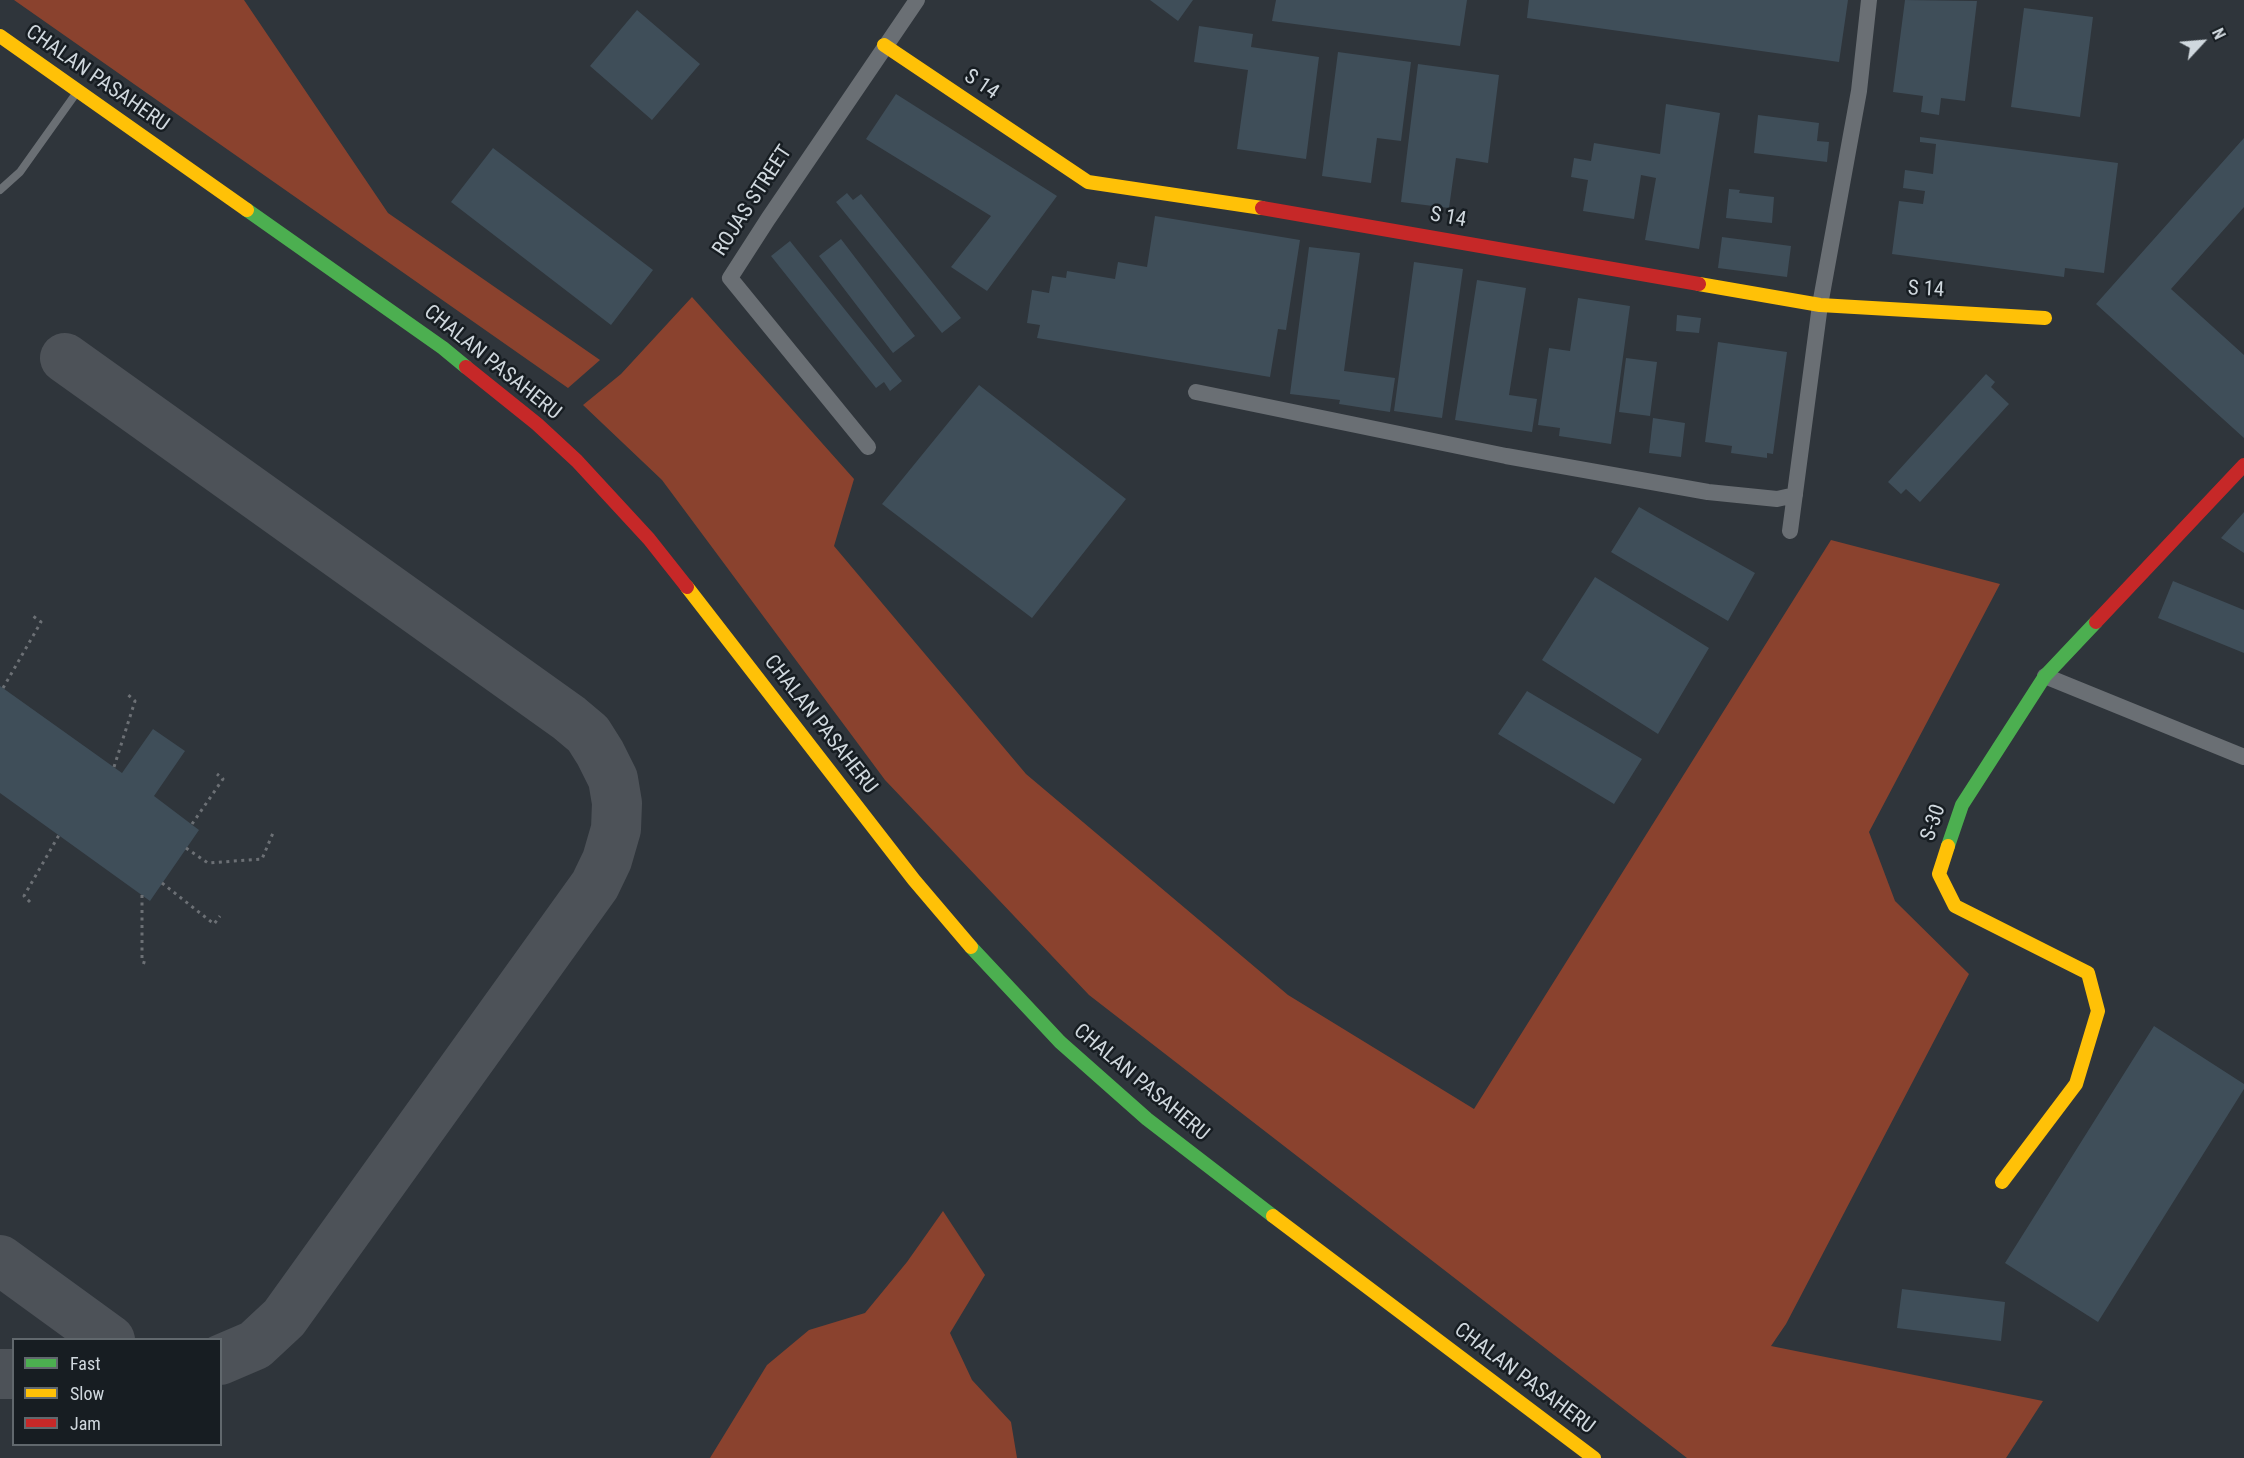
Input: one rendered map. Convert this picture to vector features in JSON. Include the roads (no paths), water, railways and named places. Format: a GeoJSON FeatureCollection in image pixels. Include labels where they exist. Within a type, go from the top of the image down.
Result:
{"type":"FeatureCollection","features":[{"type":"Feature","properties":{"kind":"street","name":"ROJAS STREET"},"geometry":{"type":"LineString","coordinates":[[868,447],[730,278],[916,0]]}},
{"type":"Feature","properties":{"kind":"street"},"geometry":{"type":"LineString","coordinates":[[1790,531],[1820,305],[1860,91],[1869,0]]}},
{"type":"Feature","properties":{"kind":"street","name":"CHALAN PASAHERU"},"geometry":{"type":"LineString","coordinates":[[0,36],[433,341],[494,387],[537,424],[584,469],[649,539],[927,896],[1011,993],[1060,1042],[1164,1132],[1594,1458]]}},
{"type":"Feature","properties":{"kind":"street","name":"S 14"},"geometry":{"type":"LineString","coordinates":[[884,45],[1088,182],[1301,214],[1820,305],[2045,318]]}},
{"type":"Feature","properties":{"kind":"street"},"geometry":{"type":"LineString","coordinates":[[1196,392],[1506,456],[1708,492],[1777,499],[1795,495]]}},
{"type":"Feature","properties":{"kind":"street","name":"S-30"},"geometry":{"type":"LineString","coordinates":[[2002,1182],[2076,1084],[2098,1011],[2088,973],[1955,906],[1939,874],[1962,805],[2045,676],[2244,465]]}},
{"type":"Feature","properties":{"kind":"street"},"geometry":{"type":"LineString","coordinates":[[2045,676],[2244,757]]}},
{"type":"Feature","properties":{"kind":"lane"},"geometry":{"type":"LineString","coordinates":[[0,190],[20,172],[77,91]]}}]}
